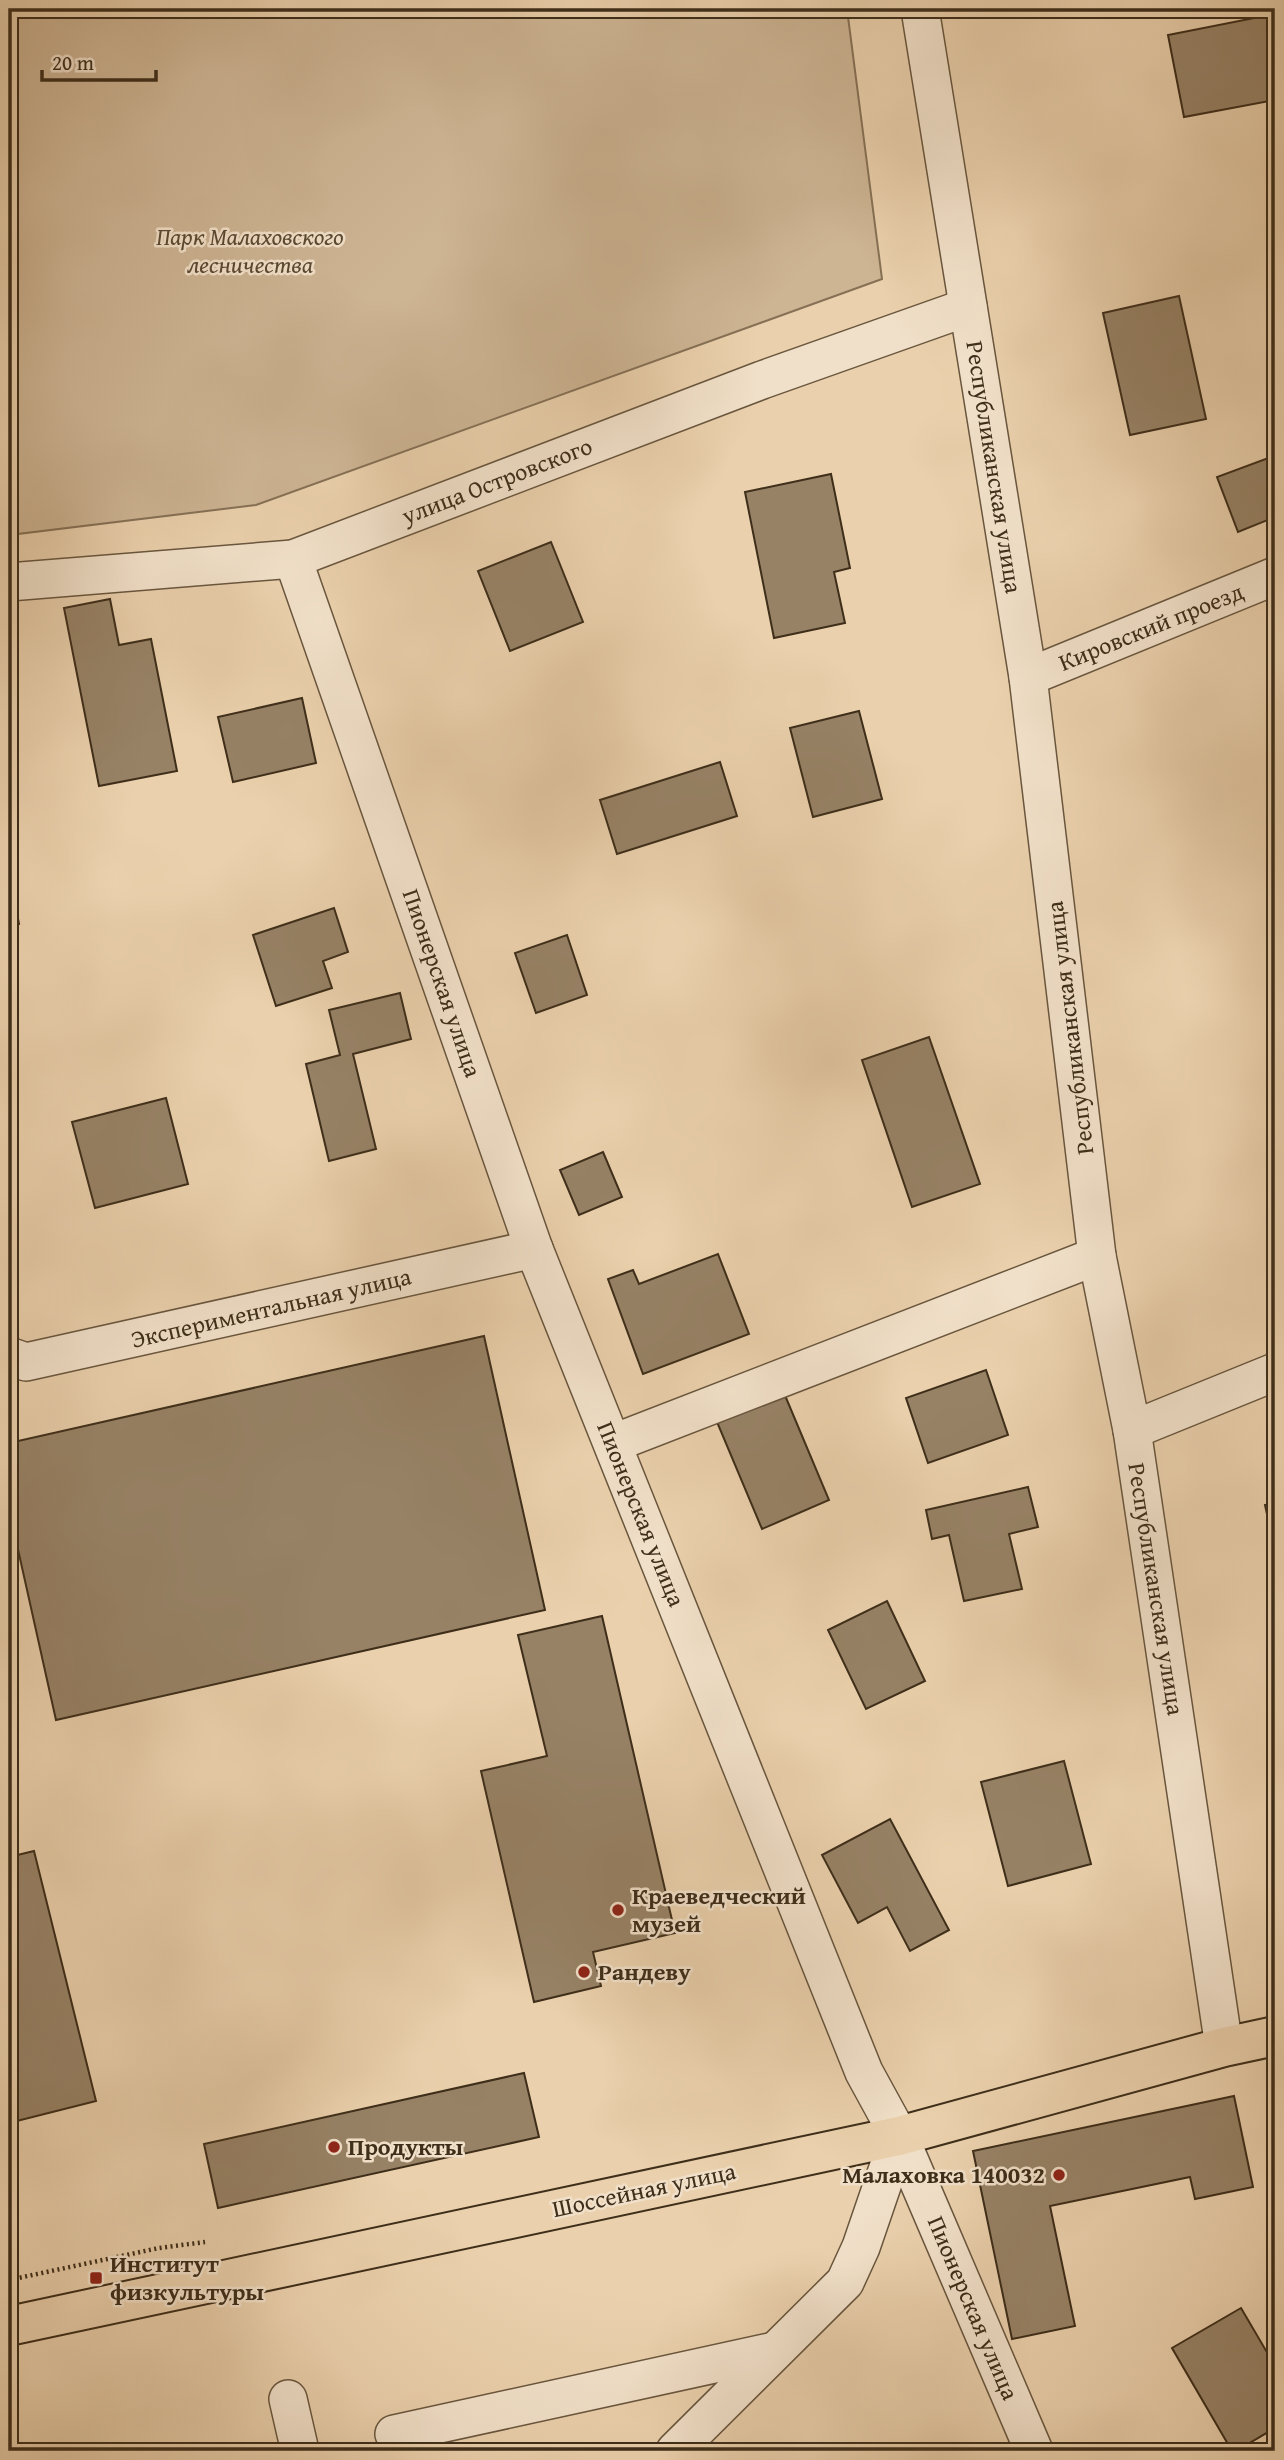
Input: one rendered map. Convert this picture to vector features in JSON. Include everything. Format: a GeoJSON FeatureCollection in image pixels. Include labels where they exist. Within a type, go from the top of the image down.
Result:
{"type":"FeatureCollection","features":[{"type":"Feature","properties":{"kind":"main road","name":"Шоссейная улица"},"geometry":{"type":"LineString","coordinates":[[9,2326],[899,2136],[1224,2047],[1275,2036]]}},
{"type":"Feature","properties":{"kind":"street","name":"Республиканская улица"},"geometry":{"type":"LineString","coordinates":[[920,9],[1028,677],[1097,1256],[1132,1430],[1224,2047]]}},
{"type":"Feature","properties":{"kind":"street","name":"улица Островского"},"geometry":{"type":"LineString","coordinates":[[9,582],[293,559],[762,380],[968,307]]}},
{"type":"Feature","properties":{"kind":"street","name":"Пионерская улица"},"geometry":{"type":"LineString","coordinates":[[293,559],[534,1249],[864,2072],[899,2136],[1034,2451]]}},
{"type":"Feature","properties":{"kind":"street","name":"Кировский проезд"},"geometry":{"type":"LineString","coordinates":[[1028,677],[1275,576]]}},
{"type":"Feature","properties":{"kind":"street","name":"Экспериментальная улица"},"geometry":{"type":"LineString","coordinates":[[9,1356],[26,1362],[534,1249]]}},
{"type":"Feature","properties":{"kind":"street"},"geometry":{"type":"LineString","coordinates":[[614,1443],[1097,1256]]}},
{"type":"Feature","properties":{"kind":"street"},"geometry":{"type":"LineString","coordinates":[[1132,1430],[1275,1372]]}},
{"type":"Feature","properties":{"kind":"street"},"geometry":{"type":"LineString","coordinates":[[675,2451],[845,2282],[899,2136]]}},
{"type":"Feature","properties":{"kind":"street"},"geometry":{"type":"LineString","coordinates":[[394,2434],[774,2351]]}},
{"type":"Feature","properties":{"kind":"street"},"geometry":{"type":"LineString","coordinates":[[288,2399],[300,2451]]}},
{"type":"Feature","properties":{"kind":"path"},"geometry":{"type":"LineString","coordinates":[[9,2280],[159,2248],[214,2240]]}},
{"type":"Feature","properties":{"kind":"green space","name":"Парк Малаховского лесничества"},"geometry":{"type":"Polygon","coordinates":[[[9,9],[847,9],[882,279],[256,505],[9,535],[9,9]]]}},
{"type":"Feature","properties":{"kind":"building"},"geometry":{"type":"Polygon","coordinates":[[[1275,14],[1275,100],[1184,117],[1168,35],[1275,14]]]}},
{"type":"Feature","properties":{"kind":"building"},"geometry":{"type":"Polygon","coordinates":[[[1179,296],[1206,419],[1130,435],[1103,313],[1179,296]]]}},
{"type":"Feature","properties":{"kind":"building"},"geometry":{"type":"Polygon","coordinates":[[[1271,457],[1275,468],[1275,517],[1238,532],[1217,477],[1271,457]]]}},
{"type":"Feature","properties":{"kind":"building"},"geometry":{"type":"Polygon","coordinates":[[[831,474],[850,568],[834,572],[845,623],[774,638],[745,492],[831,474]]]}},
{"type":"Feature","properties":{"kind":"building"},"geometry":{"type":"Polygon","coordinates":[[[551,542],[583,622],[510,651],[478,571],[551,542]]]}},
{"type":"Feature","properties":{"kind":"building"},"geometry":{"type":"Polygon","coordinates":[[[110,599],[119,645],[151,639],[177,771],[99,786],[64,608],[110,599]]]}},
{"type":"Feature","properties":{"kind":"building"},"geometry":{"type":"Polygon","coordinates":[[[302,698],[316,763],[233,782],[218,717],[302,698]]]}},
{"type":"Feature","properties":{"kind":"building"},"geometry":{"type":"Polygon","coordinates":[[[859,711],[882,799],[813,817],[790,728],[859,711]]]}},
{"type":"Feature","properties":{"kind":"building"},"geometry":{"type":"Polygon","coordinates":[[[720,762],[737,816],[617,854],[600,800],[720,762]]]}},
{"type":"Feature","properties":{"kind":"building"},"geometry":{"type":"Polygon","coordinates":[[[9,870],[19,924],[9,926],[9,870]]]}},
{"type":"Feature","properties":{"kind":"building"},"geometry":{"type":"Polygon","coordinates":[[[334,908],[348,952],[323,961],[332,988],[276,1006],[253,935],[334,908]]]}},
{"type":"Feature","properties":{"kind":"building"},"geometry":{"type":"Polygon","coordinates":[[[567,935],[587,995],[536,1013],[515,953],[567,935]]]}},
{"type":"Feature","properties":{"kind":"building"},"geometry":{"type":"Polygon","coordinates":[[[400,993],[411,1039],[353,1054],[376,1149],[329,1161],[306,1064],[340,1055],[329,1010],[400,993]]]}},
{"type":"Feature","properties":{"kind":"building"},"geometry":{"type":"Polygon","coordinates":[[[929,1037],[980,1184],[912,1207],[862,1060],[929,1037]]]}},
{"type":"Feature","properties":{"kind":"building"},"geometry":{"type":"Polygon","coordinates":[[[166,1098],[188,1184],[95,1208],[72,1122],[166,1098]]]}},
{"type":"Feature","properties":{"kind":"building"},"geometry":{"type":"Polygon","coordinates":[[[603,1152],[622,1197],[579,1215],[560,1170],[603,1152]]]}},
{"type":"Feature","properties":{"kind":"building"},"geometry":{"type":"Polygon","coordinates":[[[718,1254],[749,1334],[643,1374],[608,1279],[633,1270],[639,1284],[718,1254]]]}},
{"type":"Feature","properties":{"kind":"building"},"geometry":{"type":"Polygon","coordinates":[[[484,1336],[545,1610],[56,1720],[9,1509],[9,1443],[484,1336]]]}},
{"type":"Feature","properties":{"kind":"building"},"geometry":{"type":"Polygon","coordinates":[[[986,1370],[1008,1435],[928,1463],[906,1398],[986,1370]]]}},
{"type":"Feature","properties":{"kind":"building"},"geometry":{"type":"Polygon","coordinates":[[[784,1393],[829,1500],[762,1529],[717,1422],[784,1393]]]}},
{"type":"Feature","properties":{"kind":"building"},"geometry":{"type":"Polygon","coordinates":[[[1028,1487],[1038,1527],[1009,1534],[1022,1589],[964,1601],[949,1535],[932,1539],[926,1510],[1028,1487]]]}},
{"type":"Feature","properties":{"kind":"building"},"geometry":{"type":"Polygon","coordinates":[[[1275,1503],[1275,1551],[1265,1505],[1275,1503]]]}},
{"type":"Feature","properties":{"kind":"building"},"geometry":{"type":"Polygon","coordinates":[[[887,1601],[925,1681],[866,1709],[828,1630],[887,1601]]]}},
{"type":"Feature","properties":{"kind":"building"},"geometry":{"type":"Polygon","coordinates":[[[602,1616],[675,1933],[593,1952],[601,1986],[534,2002],[481,1771],[547,1756],[518,1635],[602,1616]]]}},
{"type":"Feature","properties":{"kind":"building"},"geometry":{"type":"Polygon","coordinates":[[[1064,1761],[1091,1864],[1008,1886],[981,1782],[1064,1761]]]}},
{"type":"Feature","properties":{"kind":"building"},"geometry":{"type":"Polygon","coordinates":[[[890,1819],[949,1930],[910,1951],[887,1907],[858,1923],[822,1855],[890,1819]]]}},
{"type":"Feature","properties":{"kind":"building"},"geometry":{"type":"Polygon","coordinates":[[[34,1851],[96,2101],[9,2123],[9,1857],[34,1851]]]}},
{"type":"Feature","properties":{"kind":"building"},"geometry":{"type":"Polygon","coordinates":[[[524,2073],[539,2137],[218,2208],[204,2144],[524,2073]]]}},
{"type":"Feature","properties":{"kind":"building"},"geometry":{"type":"Polygon","coordinates":[[[1234,2096],[1253,2187],[1195,2199],[1190,2177],[1050,2206],[1075,2326],[1012,2339],[973,2151],[1234,2096]]]}},
{"type":"Feature","properties":{"kind":"building"},"geometry":{"type":"Polygon","coordinates":[[[1241,2308],[1275,2366],[1275,2428],[1232,2451],[1172,2348],[1241,2308]]]}},
{"type":"Feature","properties":{"kind":"place","name":"Краеведческий музей"},"geometry":{"type":"Point","coordinates":[618,1910]}},
{"type":"Feature","properties":{"kind":"place","name":"Рандеву"},"geometry":{"type":"Point","coordinates":[584,1972]}},
{"type":"Feature","properties":{"kind":"place","name":"Продукты"},"geometry":{"type":"Point","coordinates":[334,2147]}},
{"type":"Feature","properties":{"kind":"place","name":"Малаховка 140032"},"geometry":{"type":"Point","coordinates":[1059,2175]}},
{"type":"Feature","properties":{"kind":"place","name":"Институт физкультуры"},"geometry":{"type":"Point","coordinates":[96,2278]}}]}
